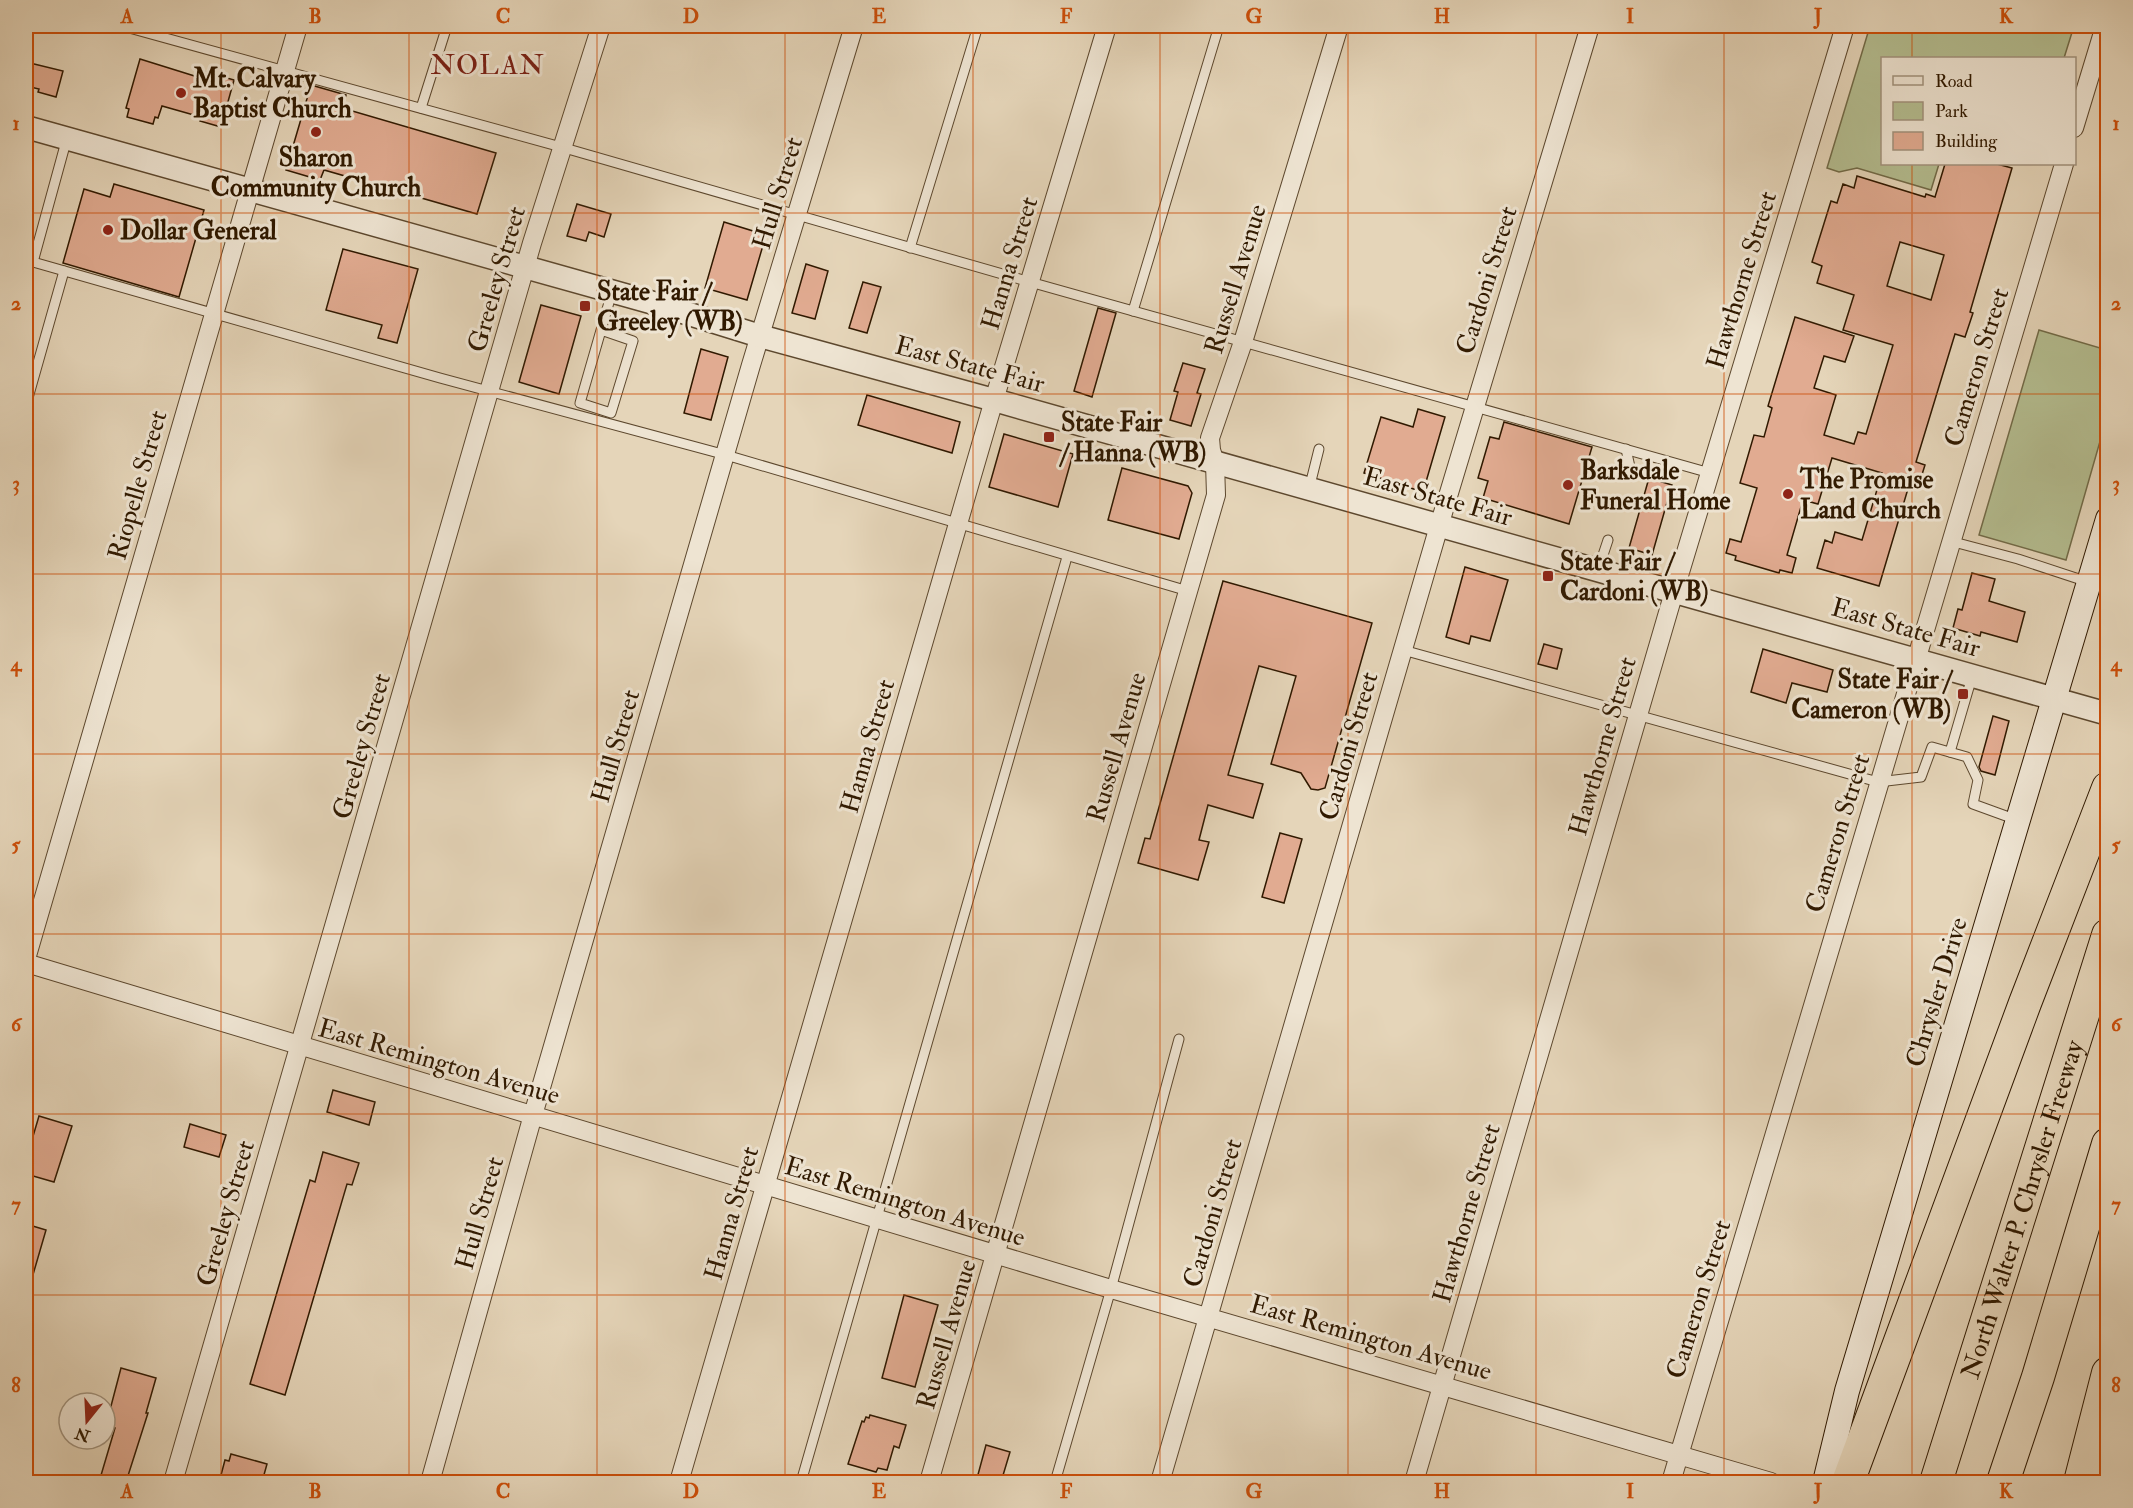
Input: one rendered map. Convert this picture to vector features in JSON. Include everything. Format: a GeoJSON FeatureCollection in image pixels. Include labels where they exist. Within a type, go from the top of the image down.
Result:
{"type":"FeatureCollection","features":[{"type":"Feature","properties":{"kind":"highway"},"geometry":{"type":"LineString","coordinates":[[1848,1482],[2025,1003],[2108,788]]}},
{"type":"Feature","properties":{"kind":"highway","name":"North Walter P. Chrysler Freeway"},"geometry":{"type":"LineString","coordinates":[[1936,1482],[2108,935]]}},
{"type":"Feature","properties":{"kind":"highway"},"geometry":{"type":"LineString","coordinates":[[2003,1482],[2038,1377],[2108,1144]]}},
{"type":"Feature","properties":{"kind":"highway"},"geometry":{"type":"LineString","coordinates":[[2080,1482],[2108,1373]]}},
{"type":"Feature","properties":{"kind":"main road","name":"Chrysler Drive"},"geometry":{"type":"LineString","coordinates":[[1825,1482],[1847,1391],[2108,519]]}},
{"type":"Feature","properties":{"kind":"main road"},"geometry":{"type":"LineString","coordinates":[[2105,1482],[2108,1475]]}},
{"type":"Feature","properties":{"kind":"street","name":"Riopelle Street"},"geometry":{"type":"LineString","coordinates":[[26,961],[298,26]]}},
{"type":"Feature","properties":{"kind":"street","name":"Greeley Street"},"geometry":{"type":"LineString","coordinates":[[174,1482],[525,269],[561,147],[601,26]]}},
{"type":"Feature","properties":{"kind":"street","name":"Hull Street"},"geometry":{"type":"LineString","coordinates":[[430,1482],[533,1115],[760,336],[854,26]]}},
{"type":"Feature","properties":{"kind":"street","name":"Hanna Street"},"geometry":{"type":"LineString","coordinates":[[679,1482],[994,400],[1107,26]]}},
{"type":"Feature","properties":{"kind":"street","name":"Russell Avenue"},"geometry":{"type":"LineString","coordinates":[[929,1482],[1216,495],[1215,463],[1210,438],[1243,342],[1339,26]]}},
{"type":"Feature","properties":{"kind":"street","name":"Cardoni Street"},"geometry":{"type":"LineString","coordinates":[[1160,1482],[1439,526],[1590,26]]}},
{"type":"Feature","properties":{"kind":"street","name":"Hawthorne Street"},"geometry":{"type":"LineString","coordinates":[[1414,1482],[1674,592],[1845,26]]}},
{"type":"Feature","properties":{"kind":"street"},"geometry":{"type":"LineString","coordinates":[[2076,121],[2105,26]]}},
{"type":"Feature","properties":{"kind":"street","name":"East State Fair"},"geometry":{"type":"LineString","coordinates":[[26,127],[760,336],[2101,712]]}},
{"type":"Feature","properties":{"kind":"street","name":"Cameron Street"},"geometry":{"type":"LineString","coordinates":[[1671,1482],[2064,165]]}},
{"type":"Feature","properties":{"kind":"street","name":"East Remington Avenue"},"geometry":{"type":"LineString","coordinates":[[26,961],[300,1047],[1771,1482]]}},
{"type":"Feature","properties":{"kind":"lane"},"geometry":{"type":"LineString","coordinates":[[122,26],[141,28],[797,216],[1710,473]]}},
{"type":"Feature","properties":{"kind":"lane"},"geometry":{"type":"LineString","coordinates":[[422,108],[447,26]]}},
{"type":"Feature","properties":{"kind":"lane"},"geometry":{"type":"LineString","coordinates":[[910,248],[978,26]]}},
{"type":"Feature","properties":{"kind":"lane"},"geometry":{"type":"LineString","coordinates":[[1133,311],[1219,26]]}},
{"type":"Feature","properties":{"kind":"lane"},"geometry":{"type":"LineString","coordinates":[[67,138],[29,261],[726,455],[1188,591]]}},
{"type":"Feature","properties":{"kind":"lane"},"geometry":{"type":"LineString","coordinates":[[26,405],[64,271]]}},
{"type":"Feature","properties":{"kind":"lane"},"geometry":{"type":"LineString","coordinates":[[601,330],[633,341],[611,413],[580,403],[601,330],[612,292]]}},
{"type":"Feature","properties":{"kind":"lane"},"geometry":{"type":"LineString","coordinates":[[1308,489],[1319,449]]}},
{"type":"Feature","properties":{"kind":"lane"},"geometry":{"type":"LineString","coordinates":[[1626,449],[1630,467]]}},
{"type":"Feature","properties":{"kind":"lane"},"geometry":{"type":"LineString","coordinates":[[1598,570],[1608,540]]}},
{"type":"Feature","properties":{"kind":"lane"},"geometry":{"type":"LineString","coordinates":[[1950,541],[2018,559],[2088,582]]}},
{"type":"Feature","properties":{"kind":"lane"},"geometry":{"type":"LineString","coordinates":[[801,1482],[1067,556]]}},
{"type":"Feature","properties":{"kind":"lane"},"geometry":{"type":"LineString","coordinates":[[1403,650],[1878,782],[1921,777],[1932,747],[1967,757],[1978,780],[1973,804],[2017,820]]}},
{"type":"Feature","properties":{"kind":"lane"},"geometry":{"type":"LineString","coordinates":[[1950,752],[1972,675]]}},
{"type":"Feature","properties":{"kind":"lane"},"geometry":{"type":"LineString","coordinates":[[1055,1482],[1179,1039]]}},
{"type":"Feature","properties":{"kind":"green space"},"geometry":{"type":"Polygon","coordinates":[[[1870,26],[2074,26],[2064,57],[1881,57],[1881,165],[1939,165],[1931,190],[1857,168],[1839,172],[1827,168],[1870,26]]]}},
{"type":"Feature","properties":{"kind":"green space"},"geometry":{"type":"Polygon","coordinates":[[[2039,330],[2107,350],[2107,417],[2066,560],[1979,535],[2039,330]]]}},
{"type":"Feature","properties":{"kind":"building","name":"Mt. Calvary Baptist Church"},"geometry":{"type":"Polygon","coordinates":[[[140,59],[201,78],[203,71],[234,80],[221,127],[200,121],[201,117],[162,106],[153,124],[127,117],[129,109],[126,108],[140,59]]]}},
{"type":"Feature","properties":{"kind":"building"},"geometry":{"type":"Polygon","coordinates":[[[30,63],[63,71],[56,97],[26,86],[30,63]]]}},
{"type":"Feature","properties":{"kind":"building"},"geometry":{"type":"Polygon","coordinates":[[[311,85],[346,95],[342,108],[496,153],[477,214],[324,170],[320,180],[286,170],[311,85]]]}},
{"type":"Feature","properties":{"kind":"building"},"geometry":{"type":"Polygon","coordinates":[[[1945,165],[2001,165],[2012,168],[1970,312],[1973,313],[1965,337],[1955,334],[1916,462],[1925,465],[1919,484],[1910,482],[1879,586],[1817,568],[1825,540],[1832,543],[1835,532],[1862,540],[1882,473],[1832,458],[1818,504],[1803,500],[1787,555],[1796,558],[1792,573],[1780,570],[1779,573],[1735,560],[1736,556],[1726,553],[1730,539],[1741,542],[1757,488],[1740,483],[1754,435],[1764,437],[1772,408],[1768,406],[1795,317],[1854,336],[1845,362],[1824,356],[1814,388],[1836,395],[1824,435],[1854,444],[1858,432],[1866,434],[1893,345],[1843,330],[1854,295],[1817,283],[1822,266],[1812,262],[1831,201],[1837,203],[1843,184],[1854,188],[1857,176],[1925,197],[1926,194],[1935,197],[1945,165]],[[1900,242],[1887,286],[1931,300],[1944,255],[1900,242]]]}},
{"type":"Feature","properties":{"kind":"building"},"geometry":{"type":"Polygon","coordinates":[[[114,184],[204,210],[179,297],[63,263],[84,189],[110,197],[114,184]]]}},
{"type":"Feature","properties":{"kind":"building"},"geometry":{"type":"Polygon","coordinates":[[[577,204],[611,214],[604,237],[589,232],[586,241],[567,236],[577,204]]]}},
{"type":"Feature","properties":{"kind":"building"},"geometry":{"type":"Polygon","coordinates":[[[724,222],[766,235],[747,300],[705,288],[724,222]]]}},
{"type":"Feature","properties":{"kind":"building"},"geometry":{"type":"Polygon","coordinates":[[[343,249],[418,269],[397,343],[378,338],[382,325],[326,310],[343,249]]]}},
{"type":"Feature","properties":{"kind":"building"},"geometry":{"type":"Polygon","coordinates":[[[806,264],[828,271],[815,319],[792,313],[806,264]]]}},
{"type":"Feature","properties":{"kind":"building"},"geometry":{"type":"Polygon","coordinates":[[[863,282],[881,287],[867,333],[849,328],[863,282]]]}},
{"type":"Feature","properties":{"kind":"building"},"geometry":{"type":"Polygon","coordinates":[[[541,305],[581,316],[559,394],[519,382],[541,305]]]}},
{"type":"Feature","properties":{"kind":"building"},"geometry":{"type":"Polygon","coordinates":[[[1098,308],[1116,313],[1092,397],[1074,391],[1098,308]]]}},
{"type":"Feature","properties":{"kind":"building"},"geometry":{"type":"Polygon","coordinates":[[[701,349],[728,357],[711,420],[684,413],[701,349]]]}},
{"type":"Feature","properties":{"kind":"building"},"geometry":{"type":"Polygon","coordinates":[[[1183,363],[1205,369],[1197,393],[1201,394],[1191,426],[1170,420],[1178,392],[1174,391],[1183,363]]]}},
{"type":"Feature","properties":{"kind":"building"},"geometry":{"type":"Polygon","coordinates":[[[867,395],[960,422],[952,453],[858,425],[867,395]]]}},
{"type":"Feature","properties":{"kind":"building"},"geometry":{"type":"Polygon","coordinates":[[[1418,409],[1445,417],[1423,492],[1364,473],[1381,417],[1413,427],[1418,409]]]}},
{"type":"Feature","properties":{"kind":"building"},"geometry":{"type":"Polygon","coordinates":[[[1504,422],[1592,447],[1569,524],[1483,498],[1488,481],[1478,478],[1490,437],[1499,439],[1504,422]]]}},
{"type":"Feature","properties":{"kind":"building"},"geometry":{"type":"Polygon","coordinates":[[[1004,434],[1073,454],[1058,507],[989,487],[1004,434]]]}},
{"type":"Feature","properties":{"kind":"building"},"geometry":{"type":"Polygon","coordinates":[[[1122,468],[1188,486],[1192,493],[1179,539],[1108,520],[1122,468]]]}},
{"type":"Feature","properties":{"kind":"building"},"geometry":{"type":"Polygon","coordinates":[[[1649,478],[1672,485],[1652,555],[1629,548],[1649,478]]]}},
{"type":"Feature","properties":{"kind":"building"},"geometry":{"type":"Polygon","coordinates":[[[1465,567],[1508,580],[1490,641],[1471,636],[1469,644],[1446,637],[1465,567]]]}},
{"type":"Feature","properties":{"kind":"building"},"geometry":{"type":"Polygon","coordinates":[[[1972,573],[1995,579],[1989,601],[2025,612],[2017,642],[1981,632],[1980,636],[1953,628],[1958,609],[1962,610],[1972,573]]]}},
{"type":"Feature","properties":{"kind":"building"},"geometry":{"type":"Polygon","coordinates":[[[1223,581],[1372,623],[1325,788],[1311,789],[1301,773],[1271,764],[1296,676],[1259,666],[1228,775],[1263,784],[1253,818],[1208,805],[1199,840],[1209,842],[1198,880],[1138,863],[1145,838],[1150,839],[1223,581]]]}},
{"type":"Feature","properties":{"kind":"building"},"geometry":{"type":"Polygon","coordinates":[[[1544,644],[1562,649],[1557,669],[1538,664],[1544,644]]]}},
{"type":"Feature","properties":{"kind":"building"},"geometry":{"type":"Polygon","coordinates":[[[1763,649],[1833,670],[1827,692],[1792,683],[1786,703],[1751,692],[1763,649]]]}},
{"type":"Feature","properties":{"kind":"building"},"geometry":{"type":"Polygon","coordinates":[[[1993,716],[2009,721],[1995,775],[1981,771],[1979,767],[1993,716]]]}},
{"type":"Feature","properties":{"kind":"building"},"geometry":{"type":"Polygon","coordinates":[[[1280,833],[1302,839],[1284,903],[1262,897],[1280,833]]]}},
{"type":"Feature","properties":{"kind":"building"},"geometry":{"type":"Polygon","coordinates":[[[333,1090],[375,1102],[369,1125],[327,1112],[333,1090]]]}},
{"type":"Feature","properties":{"kind":"building"},"geometry":{"type":"Polygon","coordinates":[[[39,1116],[72,1126],[54,1182],[26,1174],[26,1160],[39,1116]]]}},
{"type":"Feature","properties":{"kind":"building"},"geometry":{"type":"Polygon","coordinates":[[[190,1124],[226,1135],[219,1157],[184,1147],[190,1124]]]}},
{"type":"Feature","properties":{"kind":"building"},"geometry":{"type":"Polygon","coordinates":[[[323,1152],[359,1163],[352,1185],[347,1184],[285,1395],[250,1384],[310,1180],[315,1182],[323,1152]]]}},
{"type":"Feature","properties":{"kind":"building"},"geometry":{"type":"Polygon","coordinates":[[[26,1224],[46,1230],[30,1285],[26,1285],[26,1224]]]}},
{"type":"Feature","properties":{"kind":"building"},"geometry":{"type":"Polygon","coordinates":[[[904,1295],[938,1305],[915,1387],[882,1378],[904,1295]]]}},
{"type":"Feature","properties":{"kind":"building"},"geometry":{"type":"Polygon","coordinates":[[[121,1368],[156,1378],[146,1413],[148,1413],[126,1482],[99,1482],[108,1451],[117,1451],[117,1391],[115,1391],[121,1368]]]}},
{"type":"Feature","properties":{"kind":"building"},"geometry":{"type":"Polygon","coordinates":[[[870,1415],[906,1425],[899,1448],[894,1446],[887,1470],[878,1468],[876,1472],[848,1464],[862,1421],[864,1422],[870,1415]]]}},
{"type":"Feature","properties":{"kind":"building"},"geometry":{"type":"Polygon","coordinates":[[[986,1445],[1010,1452],[1001,1482],[976,1482],[986,1445]]]}},
{"type":"Feature","properties":{"kind":"building"},"geometry":{"type":"Polygon","coordinates":[[[231,1454],[267,1464],[262,1482],[246,1482],[221,1475],[225,1460],[229,1461],[231,1454]]]}},
{"type":"Feature","properties":{"kind":"place","name":"Mt. Calvary Baptist Church"},"geometry":{"type":"Point","coordinates":[181,93]}},
{"type":"Feature","properties":{"kind":"place","name":"Sharon Community Church"},"geometry":{"type":"Point","coordinates":[316,132]}},
{"type":"Feature","properties":{"kind":"place","name":"Dollar General"},"geometry":{"type":"Point","coordinates":[108,230]}},
{"type":"Feature","properties":{"kind":"place","name":"State Fair / Greeley (WB)"},"geometry":{"type":"Point","coordinates":[585,306]}},
{"type":"Feature","properties":{"kind":"place","name":"State Fair / Hanna (WB)"},"geometry":{"type":"Point","coordinates":[1049,437]}},
{"type":"Feature","properties":{"kind":"place","name":"Barksdale Funeral Home"},"geometry":{"type":"Point","coordinates":[1568,485]}},
{"type":"Feature","properties":{"kind":"place","name":"The Promise Land Church"},"geometry":{"type":"Point","coordinates":[1788,494]}},
{"type":"Feature","properties":{"kind":"place","name":"State Fair / Cardoni (WB)"},"geometry":{"type":"Point","coordinates":[1548,576]}},
{"type":"Feature","properties":{"kind":"place","name":"State Fair / Cameron (WB)"},"geometry":{"type":"Point","coordinates":[1963,694]}},
{"type":"Feature","properties":{"kind":"district","name":"NOLAN"},"geometry":{"type":"Point","coordinates":[488,65]}}]}
